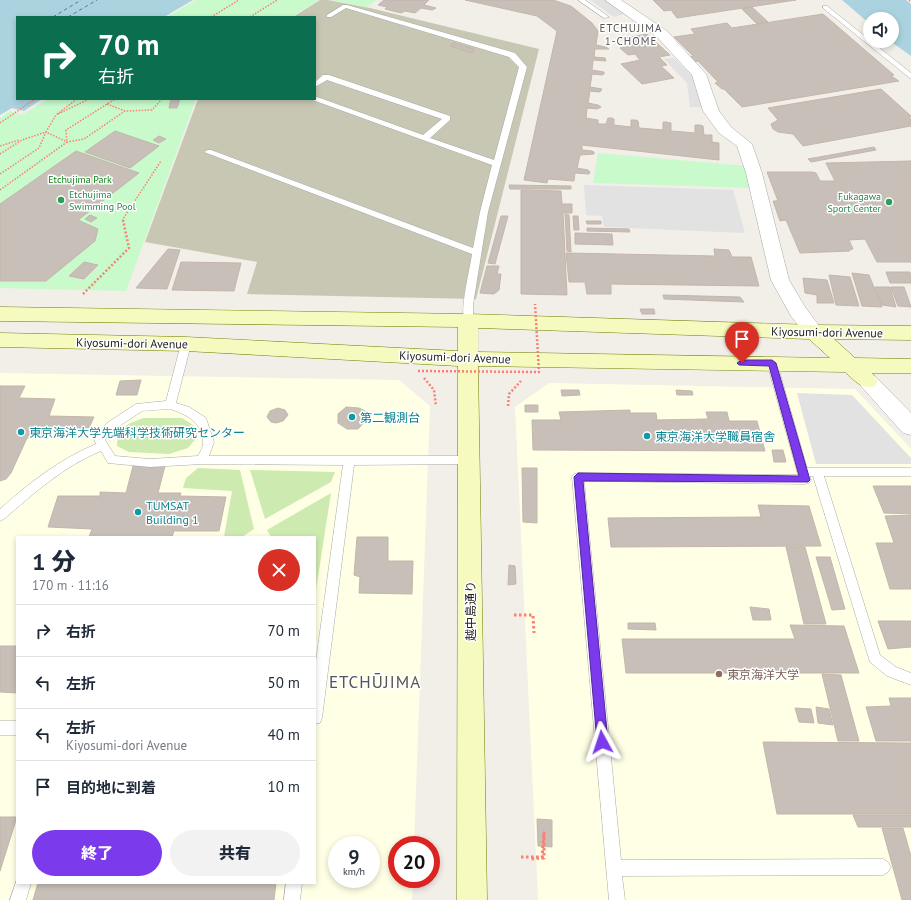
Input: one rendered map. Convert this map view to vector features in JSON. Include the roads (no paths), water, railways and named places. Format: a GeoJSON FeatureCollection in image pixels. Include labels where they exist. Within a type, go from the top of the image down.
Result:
{"type":"FeatureCollection","features":[{"type":"Feature","properties":{"kind":"main road","name":"Kiyosumi-dori Avenue"},"geometry":{"type":"LineString","coordinates":[[0,314],[468,321],[814,332],[911,333]]}},
{"type":"Feature","properties":{"kind":"main road","name":"越中島通り"},"geometry":{"type":"LineString","coordinates":[[468,321],[472,900]]}},
{"type":"Feature","properties":{"kind":"main road"},"geometry":{"type":"LineString","coordinates":[[814,332],[868,381]]}},
{"type":"Feature","properties":{"kind":"main road","name":"Kiyosumi-dori Avenue"},"geometry":{"type":"LineString","coordinates":[[0,340],[186,344],[468,359],[911,366]]}},
{"type":"Feature","properties":{"kind":"street"},"geometry":{"type":"LineString","coordinates":[[612,0],[662,34],[698,74],[711,111],[725,130],[744,144],[754,173],[780,280],[798,311],[814,332]]}},
{"type":"Feature","properties":{"kind":"street"},"geometry":{"type":"LineString","coordinates":[[868,381],[911,427]]}},
{"type":"Feature","properties":{"kind":"lane"},"geometry":{"type":"LineString","coordinates":[[581,0],[606,17]]}},
{"type":"Feature","properties":{"kind":"lane"},"geometry":{"type":"LineString","coordinates":[[329,16],[345,6],[512,55],[523,67],[484,212],[468,305],[468,321]]}},
{"type":"Feature","properties":{"kind":"lane"},"geometry":{"type":"LineString","coordinates":[[826,7],[911,77]]}},
{"type":"Feature","properties":{"kind":"lane"},"geometry":{"type":"LineString","coordinates":[[316,84],[326,77],[447,118],[425,138]]}},
{"type":"Feature","properties":{"kind":"lane"},"geometry":{"type":"LineString","coordinates":[[316,100],[497,164]]}},
{"type":"Feature","properties":{"kind":"lane"},"geometry":{"type":"LineString","coordinates":[[208,152],[477,253]]}},
{"type":"Feature","properties":{"kind":"lane"},"geometry":{"type":"LineString","coordinates":[[170,405],[182,367],[186,344]]}},
{"type":"Feature","properties":{"kind":"lane"},"geometry":{"type":"LineString","coordinates":[[617,900],[578,477],[805,480],[772,363]]}},
{"type":"Feature","properties":{"kind":"lane"},"geometry":{"type":"LineString","coordinates":[[202,460],[209,442],[202,421],[186,410],[170,405],[140,407],[111,426],[99,439],[112,460],[150,463],[202,460],[469,460]]}},
{"type":"Feature","properties":{"kind":"lane"},"geometry":{"type":"LineString","coordinates":[[0,516],[39,482],[84,453],[103,446]]}},
{"type":"Feature","properties":{"kind":"lane"},"geometry":{"type":"LineString","coordinates":[[316,710],[349,461]]}},
{"type":"Feature","properties":{"kind":"lane"},"geometry":{"type":"LineString","coordinates":[[803,472],[911,472]]}},
{"type":"Feature","properties":{"kind":"lane"},"geometry":{"type":"LineString","coordinates":[[816,472],[875,658],[884,668],[899,676],[911,679]]}},
{"type":"Feature","properties":{"kind":"lane"},"geometry":{"type":"LineString","coordinates":[[0,728],[16,728]]}},
{"type":"Feature","properties":{"kind":"lane"},"geometry":{"type":"LineString","coordinates":[[614,868],[883,867]]}},
{"type":"Feature","properties":{"kind":"lane"},"geometry":{"type":"LineString","coordinates":[[18,900],[23,884]]}},
{"type":"Feature","properties":{"kind":"lane"},"geometry":{"type":"LineString","coordinates":[[292,900],[294,884]]}},
{"type":"Feature","properties":{"kind":"water"},"geometry":{"type":"Polygon","coordinates":[[[0,0],[193,0],[166,16],[16,16],[16,100],[40,100],[24,111],[12,108],[0,115],[0,0]]]}},
{"type":"Feature","properties":{"kind":"water"},"geometry":{"type":"Polygon","coordinates":[[[842,0],[906,0],[911,4],[911,56],[899,47],[899,12],[863,12],[863,18],[842,0]]]}},
{"type":"Feature","properties":{"kind":"place","name":"Etchujima Swimming Pool"},"geometry":{"type":"Point","coordinates":[61,200]}},
{"type":"Feature","properties":{"kind":"place","name":"Fukagawa Sport Center"},"geometry":{"type":"Point","coordinates":[889,202]}},
{"type":"Feature","properties":{"kind":"place","name":"第二観測台"},"geometry":{"type":"Point","coordinates":[352,417]}},
{"type":"Feature","properties":{"kind":"place","name":"東京海洋大学先端科学技術研究センター"},"geometry":{"type":"Point","coordinates":[21,432]}},
{"type":"Feature","properties":{"kind":"place","name":"東京海洋大学職員宿舎"},"geometry":{"type":"Point","coordinates":[647,436]}},
{"type":"Feature","properties":{"kind":"place","name":"TUMSAT Building 1"},"geometry":{"type":"Point","coordinates":[138,512]}},
{"type":"Feature","properties":{"kind":"place","name":"東京海洋大学"},"geometry":{"type":"Point","coordinates":[719,674]}},
{"type":"Feature","properties":{"kind":"district","name":"ETCHUJIMA 1-CHOME"},"geometry":{"type":"Point","coordinates":[631,34]}},
{"type":"Feature","properties":{"kind":"district","name":"ETCHŪJIMA"},"geometry":{"type":"Point","coordinates":[375,682]}},
{"type":"Feature","properties":{"kind":"park label","name":"Etchujima Park"},"geometry":{"type":"Point","coordinates":[80,179]}}]}
